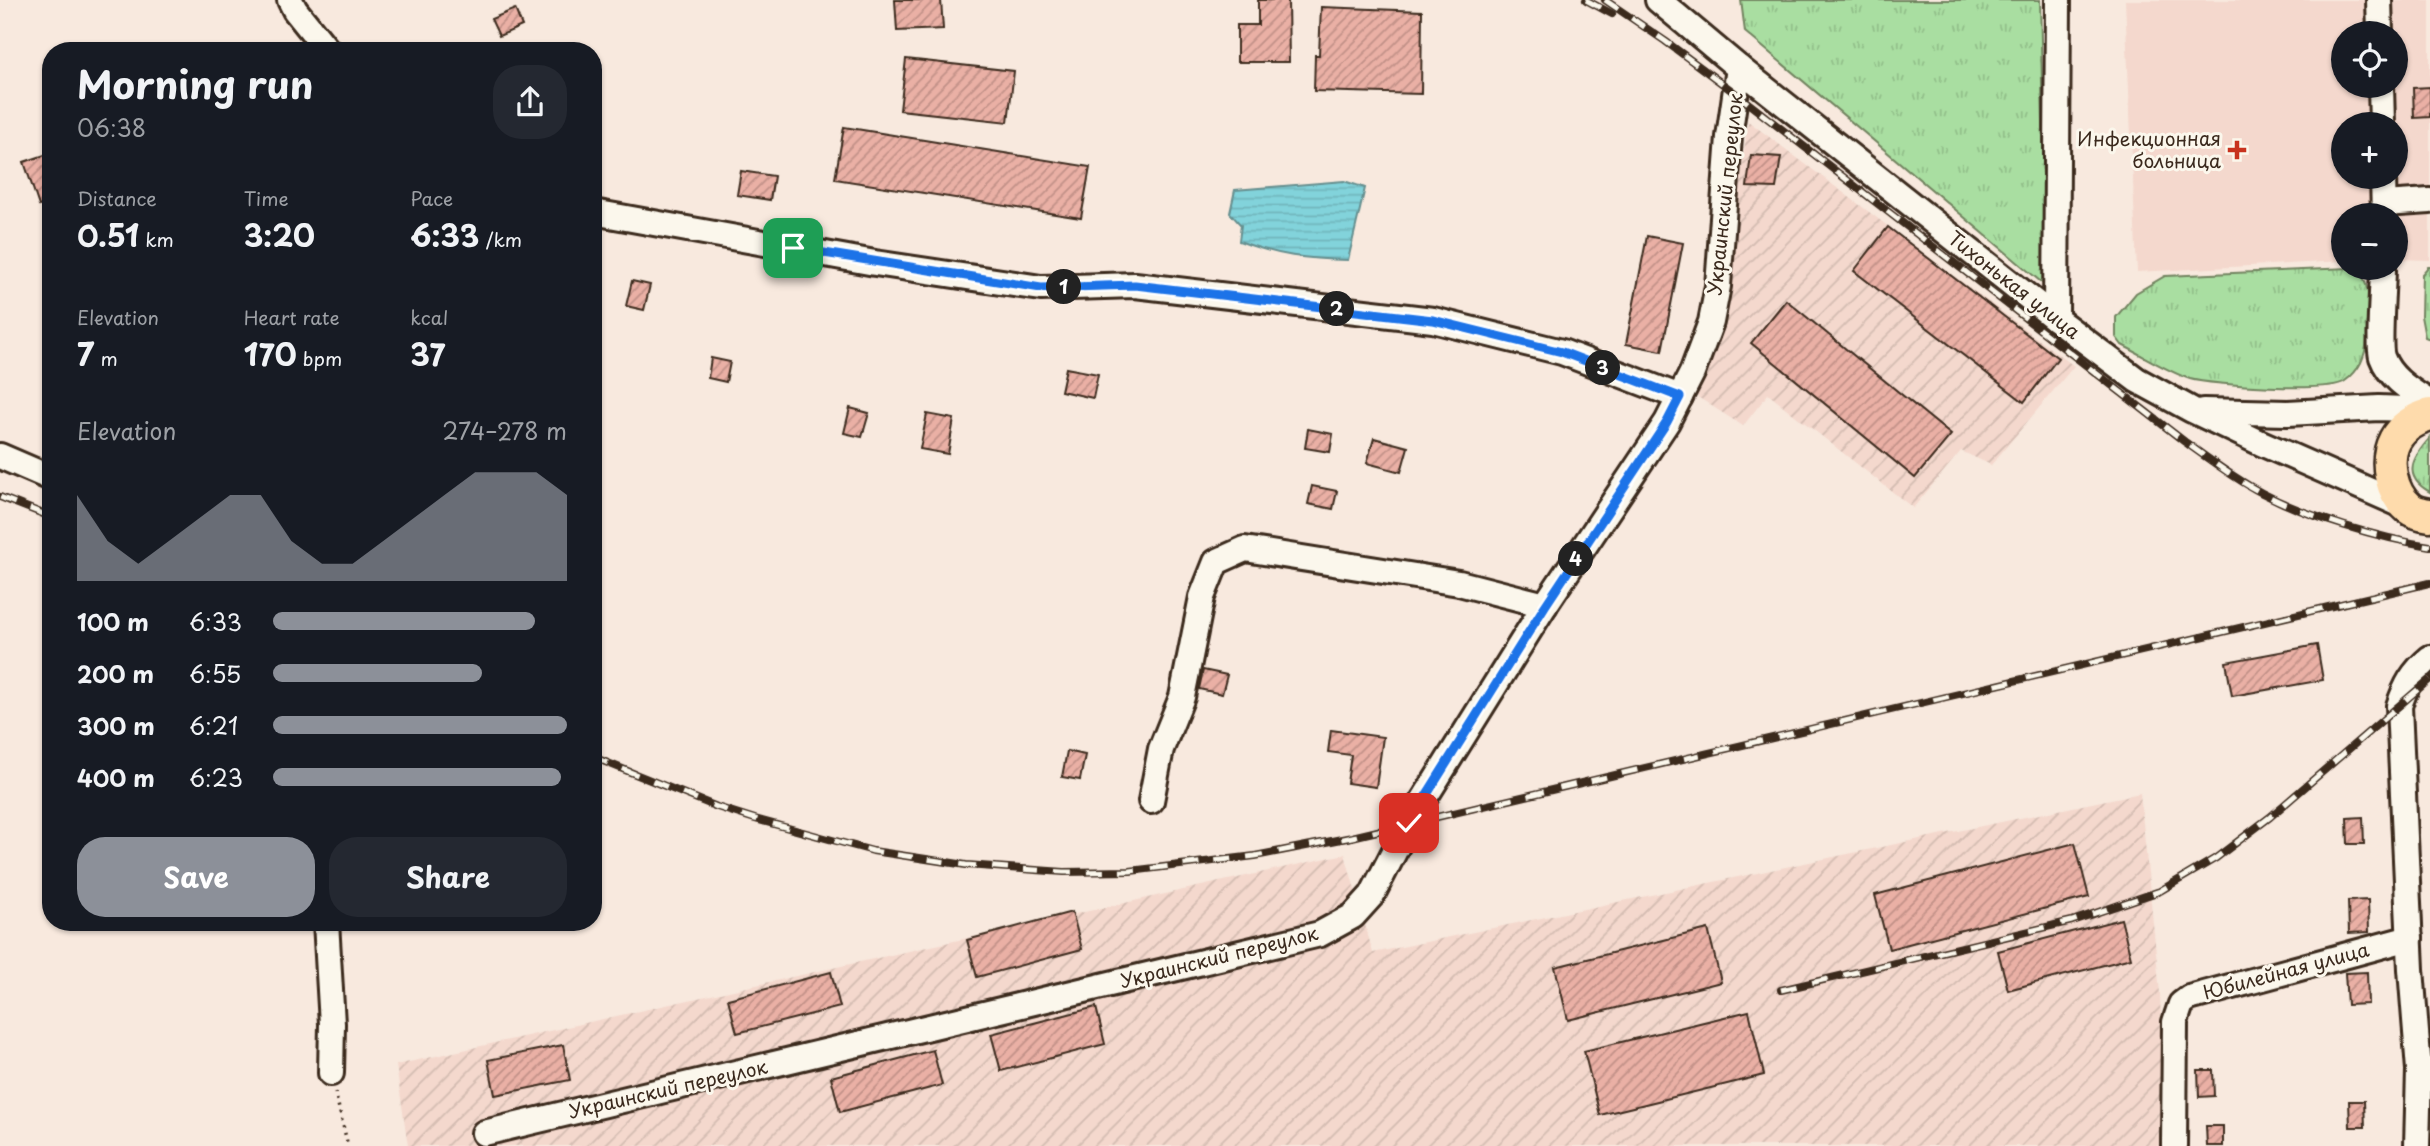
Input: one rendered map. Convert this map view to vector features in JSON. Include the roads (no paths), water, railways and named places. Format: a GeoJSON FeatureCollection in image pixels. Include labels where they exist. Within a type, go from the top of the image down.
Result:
{"type":"FeatureCollection","features":[{"type":"Feature","properties":{"kind":"main road"},"geometry":{"type":"LineString","coordinates":[[2423,515],[2390,476],[2390,452],[2395,439],[2406,427],[2430,412]]}},
{"type":"Feature","properties":{"kind":"street"},"geometry":{"type":"LineString","coordinates":[[290,0],[321,42]]}},
{"type":"Feature","properties":{"kind":"street","name":"Тихонькая улица"},"geometry":{"type":"LineString","coordinates":[[1658,0],[1739,68],[2137,380],[2192,410],[2423,515]]}},
{"type":"Feature","properties":{"kind":"street"},"geometry":{"type":"LineString","coordinates":[[2056,319],[2058,0]]}},
{"type":"Feature","properties":{"kind":"street"},"geometry":{"type":"LineString","coordinates":[[2379,0],[2380,21]]}},
{"type":"Feature","properties":{"kind":"street","name":"Украинский переулок"},"geometry":{"type":"LineString","coordinates":[[484,1133],[1320,934],[1353,916],[1372,895],[1409,823],[1545,606],[1667,422],[1702,349],[1718,286],[1728,137],[1739,68]]}},
{"type":"Feature","properties":{"kind":"street"},"geometry":{"type":"LineString","coordinates":[[2408,205],[2430,201]]}},
{"type":"Feature","properties":{"kind":"street"},"geometry":{"type":"LineString","coordinates":[[602,214],[876,263],[1041,288],[1135,285],[1433,320],[1562,352],[1680,397]]}},
{"type":"Feature","properties":{"kind":"street"},"geometry":{"type":"LineString","coordinates":[[2379,408],[2383,280]]}},
{"type":"Feature","properties":{"kind":"street"},"geometry":{"type":"LineString","coordinates":[[2381,356],[2402,384],[2430,403]]}},
{"type":"Feature","properties":{"kind":"street"},"geometry":{"type":"LineString","coordinates":[[2192,410],[2288,413],[2379,408],[2430,412]]}},
{"type":"Feature","properties":{"kind":"street"},"geometry":{"type":"LineString","coordinates":[[0,456],[42,474]]}},
{"type":"Feature","properties":{"kind":"street"},"geometry":{"type":"LineString","coordinates":[[1151,801],[1161,749],[1182,697],[1202,597],[1216,562],[1245,549],[1459,583],[1545,606]]}},
{"type":"Feature","properties":{"kind":"street"},"geometry":{"type":"LineString","coordinates":[[2417,1146],[2419,1070],[2399,706],[2405,686],[2415,670],[2430,658]]}},
{"type":"Feature","properties":{"kind":"street"},"geometry":{"type":"LineString","coordinates":[[327,931],[332,1024],[331,1073]]}},
{"type":"Feature","properties":{"kind":"street","name":"Юбилейная улица"},"geometry":{"type":"LineString","coordinates":[[2174,1146],[2175,1022],[2181,1003],[2189,998],[2410,938]]}},
{"type":"Feature","properties":{"kind":"water"},"geometry":{"type":"Polygon","coordinates":[[[1344,181],[1365,188],[1348,260],[1292,256],[1239,241],[1241,225],[1230,213],[1235,190],[1344,181]]]}},
{"type":"Feature","properties":{"kind":"railway"},"geometry":{"type":"LineString","coordinates":[[1586,0],[1612,14]]}},
{"type":"Feature","properties":{"kind":"railway"},"geometry":{"type":"LineString","coordinates":[[1605,0],[1735,93],[2185,442],[2232,475],[2280,502],[2322,518],[2366,532],[2430,546]]}},
{"type":"Feature","properties":{"kind":"railway"},"geometry":{"type":"LineString","coordinates":[[0,497],[42,513]]}},
{"type":"Feature","properties":{"kind":"railway"},"geometry":{"type":"LineString","coordinates":[[602,761],[717,807],[873,851],[966,865],[1064,872],[1130,871],[1255,856],[1352,837],[2430,583]]}},
{"type":"Feature","properties":{"kind":"railway"},"geometry":{"type":"LineString","coordinates":[[1781,990],[2072,921],[2160,891],[2216,858],[2270,817],[2430,679]]}},
{"type":"Feature","properties":{"kind":"place","name":"Инфекционная больница"},"geometry":{"type":"Point","coordinates":[2237,150]}}]}
